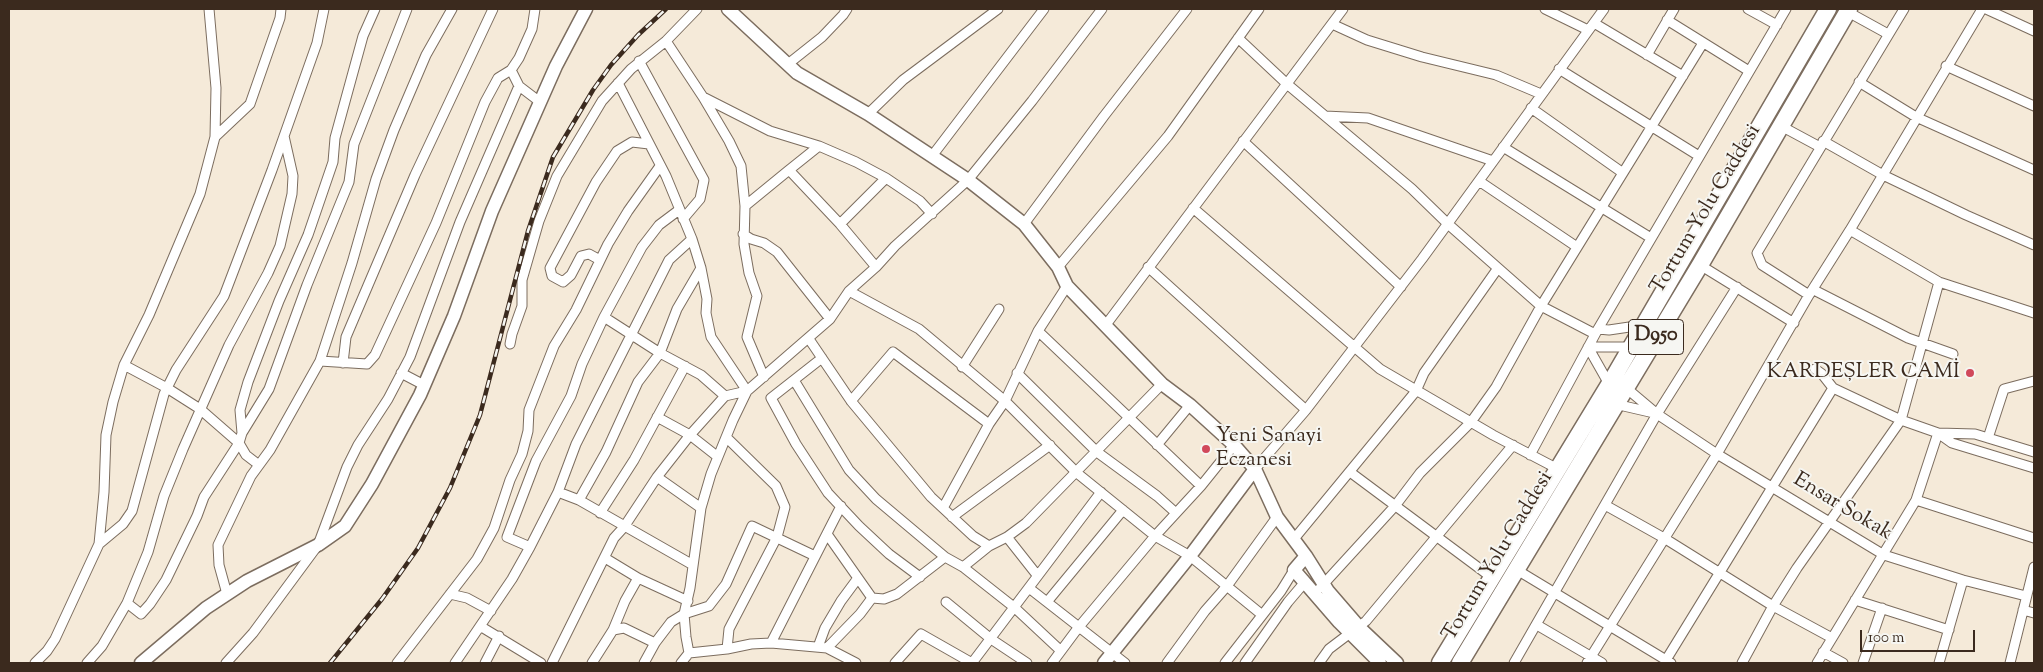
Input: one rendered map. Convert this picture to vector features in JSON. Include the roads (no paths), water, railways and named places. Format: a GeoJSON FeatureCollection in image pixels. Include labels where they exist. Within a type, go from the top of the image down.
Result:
{"type":"FeatureCollection","features":[{"type":"Feature","properties":{"kind":"highway","name":"Tortum Yolu Caddesi"},"geometry":{"type":"LineString","coordinates":[[1460,663],[1615,404],[1617,385],[1631,347],[1828,9]]}},
{"type":"Feature","properties":{"kind":"highway","name":"Tortum Yolu Caddesi"},"geometry":{"type":"LineString","coordinates":[[1440,663],[1558,469],[1617,385],[1658,334],[1849,10]]}},
{"type":"Feature","properties":{"kind":"street"},"geometry":{"type":"LineString","coordinates":[[35,663],[55,639],[99,544],[104,492],[106,435],[113,402],[124,366],[149,315],[200,194],[215,137],[216,88],[209,9]]}},
{"type":"Feature","properties":{"kind":"street"},"geometry":{"type":"LineString","coordinates":[[215,137],[250,104],[280,18],[281,9]]}},
{"type":"Feature","properties":{"kind":"street"},"geometry":{"type":"LineString","coordinates":[[99,544],[123,524],[132,511],[167,388],[176,370],[224,296],[317,43],[324,9]]}},
{"type":"Feature","properties":{"kind":"street"},"geometry":{"type":"LineString","coordinates":[[242,433],[240,410],[248,382],[279,301],[312,226],[333,162],[335,138],[363,36],[375,9]]}},
{"type":"Feature","properties":{"kind":"street"},"geometry":{"type":"LineString","coordinates":[[127,603],[141,614],[166,580],[204,498],[239,443],[242,433],[269,388],[307,285],[349,182],[354,144],[407,9]]}},
{"type":"Feature","properties":{"kind":"street"},"geometry":{"type":"LineString","coordinates":[[227,594],[219,564],[218,544],[251,476],[270,450],[320,360],[352,263],[376,179],[394,130],[426,55],[452,9]]}},
{"type":"Feature","properties":{"kind":"street"},"geometry":{"type":"LineString","coordinates":[[342,363],[346,337],[415,175],[494,9]]}},
{"type":"Feature","properties":{"kind":"street"},"geometry":{"type":"LineString","coordinates":[[320,360],[367,364],[375,355],[436,223],[485,102],[498,78],[511,70],[519,58],[532,29],[535,9]]}},
{"type":"Feature","properties":{"kind":"street"},"geometry":{"type":"LineString","coordinates":[[141,663],[206,608],[247,581],[318,545],[345,526],[372,484],[424,385],[454,316],[492,210],[556,66],[586,9]]}},
{"type":"Feature","properties":{"kind":"street"},"geometry":{"type":"LineString","coordinates":[[510,344],[522,306],[522,280],[539,221],[557,176],[602,101],[639,61],[666,41],[697,9]]}},
{"type":"Feature","properties":{"kind":"street"},"geometry":{"type":"LineString","coordinates":[[728,9],[797,73],[868,114],[932,156],[968,180],[1024,224],[1058,267],[1067,286],[1104,326],[1162,384],[1190,405],[1234,445],[1255,469],[1277,517],[1306,556],[1319,588],[1356,631],[1380,663]]}},
{"type":"Feature","properties":{"kind":"street"},"geometry":{"type":"LineString","coordinates":[[788,64],[822,37],[847,9]]}},
{"type":"Feature","properties":{"kind":"street"},"geometry":{"type":"LineString","coordinates":[[868,114],[903,80],[998,9]]}},
{"type":"Feature","properties":{"kind":"street"},"geometry":{"type":"LineString","coordinates":[[932,156],[1044,9]]}},
{"type":"Feature","properties":{"kind":"street"},"geometry":{"type":"LineString","coordinates":[[689,653],[684,614],[688,601],[701,508],[718,457],[747,391],[830,319],[849,291],[876,268],[895,246],[968,180],[1032,101],[1102,9]]}},
{"type":"Feature","properties":{"kind":"street"},"geometry":{"type":"LineString","coordinates":[[1024,224],[1187,9]]}},
{"type":"Feature","properties":{"kind":"street"},"geometry":{"type":"LineString","coordinates":[[1058,267],[1168,136],[1259,9]]}},
{"type":"Feature","properties":{"kind":"street"},"geometry":{"type":"LineString","coordinates":[[1104,326],[1343,9]]}},
{"type":"Feature","properties":{"kind":"street"},"geometry":{"type":"LineString","coordinates":[[1545,9],[1591,26],[1647,54],[1683,76]]}},
{"type":"Feature","properties":{"kind":"street"},"geometry":{"type":"LineString","coordinates":[[1108,658],[1190,556],[1255,469],[1306,410],[1401,287],[1604,9]]}},
{"type":"Feature","properties":{"kind":"street"},"geometry":{"type":"LineString","coordinates":[[1647,54],[1674,9]]}},
{"type":"Feature","properties":{"kind":"street"},"geometry":{"type":"LineString","coordinates":[[1748,9],[1777,25]]}},
{"type":"Feature","properties":{"kind":"street"},"geometry":{"type":"LineString","coordinates":[[1530,454],[1596,332],[1786,9]]}},
{"type":"Feature","properties":{"kind":"street"},"geometry":{"type":"LineString","coordinates":[[1904,9],[1757,253],[1762,265],[1812,292],[1922,344],[1953,354]]}},
{"type":"Feature","properties":{"kind":"street"},"geometry":{"type":"LineString","coordinates":[[1589,660],[1717,454],[1946,66],[1982,9]]}},
{"type":"Feature","properties":{"kind":"street"},"geometry":{"type":"LineString","coordinates":[[1986,9],[2034,31]]}},
{"type":"Feature","properties":{"kind":"street"},"geometry":{"type":"LineString","coordinates":[[1849,10],[1888,34]]}},
{"type":"Feature","properties":{"kind":"street"},"geometry":{"type":"LineString","coordinates":[[1667,20],[1749,71]]}},
{"type":"Feature","properties":{"kind":"street"},"geometry":{"type":"LineString","coordinates":[[1332,24],[1367,40],[1422,58],[1496,76],[1541,94]]}},
{"type":"Feature","properties":{"kind":"street"},"geometry":{"type":"LineString","coordinates":[[1238,38],[1286,84],[1412,189],[1448,224],[1541,306],[1596,332],[1643,325],[1658,334]]}},
{"type":"Feature","properties":{"kind":"street"},"geometry":{"type":"LineString","coordinates":[[666,41],[703,97],[729,141],[741,166],[745,206],[743,234],[749,273],[757,296],[747,337],[764,377]]}},
{"type":"Feature","properties":{"kind":"street"},"geometry":{"type":"LineString","coordinates":[[1319,588],[1395,506],[1420,473],[1471,422],[1496,387],[1541,306],[1704,43]]}},
{"type":"Feature","properties":{"kind":"street"},"geometry":{"type":"LineString","coordinates":[[530,547],[507,537],[509,528],[536,461],[570,396],[582,364],[604,317],[642,247],[659,225],[681,214],[700,199],[704,180],[639,61]]}},
{"type":"Feature","properties":{"kind":"street"},"geometry":{"type":"LineString","coordinates":[[1946,66],[2034,106]]}},
{"type":"Feature","properties":{"kind":"street"},"geometry":{"type":"LineString","coordinates":[[1559,69],[1699,156]]}},
{"type":"Feature","properties":{"kind":"street"},"geometry":{"type":"LineString","coordinates":[[511,70],[519,86],[540,102]]}},
{"type":"Feature","properties":{"kind":"street"},"geometry":{"type":"LineString","coordinates":[[1859,82],[1916,117],[2034,170]]}},
{"type":"Feature","properties":{"kind":"street"},"geometry":{"type":"LineString","coordinates":[[618,83],[660,166],[692,239],[702,268],[707,299],[706,313],[711,337],[747,391]]}},
{"type":"Feature","properties":{"kind":"street"},"geometry":{"type":"LineString","coordinates":[[226,663],[253,633],[318,545],[358,445],[388,398],[413,349],[460,222],[481,178],[492,146],[519,86]]}},
{"type":"Feature","properties":{"kind":"street"},"geometry":{"type":"LineString","coordinates":[[703,97],[770,131],[819,146],[886,178],[920,201],[932,214]]}},
{"type":"Feature","properties":{"kind":"street"},"geometry":{"type":"LineString","coordinates":[[1531,108],[1623,174]]}},
{"type":"Feature","properties":{"kind":"street"},"geometry":{"type":"LineString","coordinates":[[1326,116],[1368,118],[1492,161]]}},
{"type":"Feature","properties":{"kind":"street"},"geometry":{"type":"LineString","coordinates":[[1781,126],[1966,215],[2034,245]]}},
{"type":"Feature","properties":{"kind":"street"},"geometry":{"type":"LineString","coordinates":[[87,663],[102,646],[127,603],[148,552],[164,496],[200,409],[229,345],[268,273],[280,246],[292,194],[293,176],[284,135]]}},
{"type":"Feature","properties":{"kind":"street"},"geometry":{"type":"LineString","coordinates":[[1243,141],[1401,287]]}},
{"type":"Feature","properties":{"kind":"street"},"geometry":{"type":"LineString","coordinates":[[600,260],[589,254],[581,256],[571,276],[563,282],[552,276],[550,268],[596,182],[617,151],[632,142],[649,144]]}},
{"type":"Feature","properties":{"kind":"street"},"geometry":{"type":"LineString","coordinates":[[745,206],[819,146]]}},
{"type":"Feature","properties":{"kind":"street"},"geometry":{"type":"LineString","coordinates":[[1503,147],[1651,238]]}},
{"type":"Feature","properties":{"kind":"street"},"geometry":{"type":"LineString","coordinates":[[399,663],[477,559],[494,528],[506,488],[522,454],[528,431],[529,410],[554,346],[576,310],[600,260],[628,211],[660,166]]}},
{"type":"Feature","properties":{"kind":"street"},"geometry":{"type":"LineString","coordinates":[[790,170],[840,224],[876,268]]}},
{"type":"Feature","properties":{"kind":"street"},"geometry":{"type":"LineString","coordinates":[[840,224],[886,178]]}},
{"type":"Feature","properties":{"kind":"street"},"geometry":{"type":"LineString","coordinates":[[1478,181],[1577,247]]}},
{"type":"Feature","properties":{"kind":"street"},"geometry":{"type":"LineString","coordinates":[[1193,208],[1380,369],[1513,446],[1558,469]]}},
{"type":"Feature","properties":{"kind":"street"},"geometry":{"type":"LineString","coordinates":[[1850,230],[1939,282],[2034,313]]}},
{"type":"Feature","properties":{"kind":"street"},"geometry":{"type":"LineString","coordinates":[[743,234],[764,243],[777,252],[830,319]]}},
{"type":"Feature","properties":{"kind":"street"},"geometry":{"type":"LineString","coordinates":[[455,663],[512,579],[530,547],[558,492],[576,444],[669,260],[680,247],[692,239]]}},
{"type":"Feature","properties":{"kind":"street"},"geometry":{"type":"LineString","coordinates":[[1700,265],[1794,323]]}},
{"type":"Feature","properties":{"kind":"street"},"geometry":{"type":"LineString","coordinates":[[579,500],[606,452],[638,382],[660,353],[677,309],[702,268]]}},
{"type":"Feature","properties":{"kind":"street"},"geometry":{"type":"LineString","coordinates":[[1148,268],[1306,410]]}},
{"type":"Feature","properties":{"kind":"street"},"geometry":{"type":"LineString","coordinates":[[1294,539],[1416,391],[1424,373],[1498,268]]}},
{"type":"Feature","properties":{"kind":"street"},"geometry":{"type":"LineString","coordinates":[[1742,663],[1773,606],[1828,521],[1901,420],[1939,282]]}},
{"type":"Feature","properties":{"kind":"street"},"geometry":{"type":"LineString","coordinates":[[943,508],[989,424],[1005,401],[1038,331],[1067,286]]}},
{"type":"Feature","properties":{"kind":"street"},"geometry":{"type":"LineString","coordinates":[[1514,663],[1537,626],[1657,414],[1737,287]]}},
{"type":"Feature","properties":{"kind":"street"},"geometry":{"type":"LineString","coordinates":[[849,291],[919,329],[962,367],[1005,401],[1077,472],[1155,536],[1190,556],[1261,614]]}},
{"type":"Feature","properties":{"kind":"street"},"geometry":{"type":"LineString","coordinates":[[962,367],[999,309]]}},
{"type":"Feature","properties":{"kind":"street"},"geometry":{"type":"LineString","coordinates":[[604,317],[660,353],[701,375],[725,396]]}},
{"type":"Feature","properties":{"kind":"street"},"geometry":{"type":"LineString","coordinates":[[1038,331],[1201,486]]}},
{"type":"Feature","properties":{"kind":"street"},"geometry":{"type":"LineString","coordinates":[[809,338],[851,401],[931,497],[973,536],[989,546]]}},
{"type":"Feature","properties":{"kind":"street"},"geometry":{"type":"LineString","coordinates":[[1588,347],[1631,347]]}},
{"type":"Feature","properties":{"kind":"street"},"geometry":{"type":"LineString","coordinates":[[1588,347],[1617,385],[1657,414]]}},
{"type":"Feature","properties":{"kind":"street"},"geometry":{"type":"LineString","coordinates":[[851,401],[893,352],[989,424]]}},
{"type":"Feature","properties":{"kind":"street"},"geometry":{"type":"LineString","coordinates":[[822,358],[771,398],[796,444],[828,493],[889,554],[920,577]]}},
{"type":"Feature","properties":{"kind":"street"},"geometry":{"type":"LineString","coordinates":[[124,366],[167,388],[200,409],[239,443],[246,455],[259,465]]}},
{"type":"Feature","properties":{"kind":"street"},"geometry":{"type":"LineString","coordinates":[[600,513],[634,460],[685,366]]}},
{"type":"Feature","properties":{"kind":"street"},"geometry":{"type":"LineString","coordinates":[[1815,368],[1833,388],[1901,420],[1938,433],[1952,443],[2034,468]]}},
{"type":"Feature","properties":{"kind":"street"},"geometry":{"type":"LineString","coordinates":[[401,373],[424,385]]}},
{"type":"Feature","properties":{"kind":"street"},"geometry":{"type":"LineString","coordinates":[[1017,373],[1097,452],[1158,496],[1176,513]]}},
{"type":"Feature","properties":{"kind":"street"},"geometry":{"type":"LineString","coordinates":[[794,380],[849,470],[876,499],[945,558],[963,567],[1015,608],[1061,651]]}},
{"type":"Feature","properties":{"kind":"street"},"geometry":{"type":"LineString","coordinates":[[1988,438],[2004,389],[2034,381]]}},
{"type":"Feature","properties":{"kind":"street"},"geometry":{"type":"LineString","coordinates":[[963,567],[989,546],[1007,537],[1026,523],[1162,384]]}},
{"type":"Feature","properties":{"kind":"street"},"geometry":{"type":"LineString","coordinates":[[1517,570],[1668,662],[1718,573],[1833,388]]}},
{"type":"Feature","properties":{"kind":"street"},"geometry":{"type":"LineString","coordinates":[[552,663],[614,538],[624,527],[656,477],[725,396],[747,391]]}},
{"type":"Feature","properties":{"kind":"street"},"geometry":{"type":"LineString","coordinates":[[1615,404],[1657,414]]}},
{"type":"Feature","properties":{"kind":"street"},"geometry":{"type":"LineString","coordinates":[[1157,445],[1190,405]]}},
{"type":"Feature","properties":{"kind":"street","name":"Ensar Sokak"},"geometry":{"type":"LineString","coordinates":[[1657,414],[1717,454],[1884,555],[1963,580],[2026,596]]}},
{"type":"Feature","properties":{"kind":"street"},"geometry":{"type":"LineString","coordinates":[[657,417],[690,435],[718,457]]}},
{"type":"Feature","properties":{"kind":"street"},"geometry":{"type":"LineString","coordinates":[[1938,433],[1975,434],[2034,452]]}},
{"type":"Feature","properties":{"kind":"street"},"geometry":{"type":"LineString","coordinates":[[1816,663],[1916,500],[1938,433]]}},
{"type":"Feature","properties":{"kind":"street"},"geometry":{"type":"LineString","coordinates":[[726,437],[776,486],[785,507],[776,537],[729,629],[727,649]]}},
{"type":"Feature","properties":{"kind":"street"},"geometry":{"type":"LineString","coordinates":[[952,517],[1050,445]]}},
{"type":"Feature","properties":{"kind":"street"},"geometry":{"type":"LineString","coordinates":[[1052,663],[1078,628],[1234,445]]}},
{"type":"Feature","properties":{"kind":"street"},"geometry":{"type":"LineString","coordinates":[[1319,663],[1330,649],[1356,631],[1513,446]]}},
{"type":"Feature","properties":{"kind":"street"},"geometry":{"type":"LineString","coordinates":[[1350,472],[1491,577]]}},
{"type":"Feature","properties":{"kind":"street"},"geometry":{"type":"LineString","coordinates":[[656,477],[701,508]]}},
{"type":"Feature","properties":{"kind":"street"},"geometry":{"type":"LineString","coordinates":[[558,492],[579,500],[624,527],[693,564]]}},
{"type":"Feature","properties":{"kind":"street"},"geometry":{"type":"LineString","coordinates":[[895,663],[921,634],[972,663],[992,639],[1037,575],[1101,492]]}},
{"type":"Feature","properties":{"kind":"street"},"geometry":{"type":"LineString","coordinates":[[1916,500],[2034,538]]}},
{"type":"Feature","properties":{"kind":"street"},"geometry":{"type":"LineString","coordinates":[[1605,505],[1664,538],[1773,606],[1832,638]]}},
{"type":"Feature","properties":{"kind":"street"},"geometry":{"type":"LineString","coordinates":[[771,643],[841,506]]}},
{"type":"Feature","properties":{"kind":"street"},"geometry":{"type":"LineString","coordinates":[[1047,602],[1123,510]]}},
{"type":"Feature","properties":{"kind":"street"},"geometry":{"type":"LineString","coordinates":[[1167,663],[1205,611],[1227,586],[1277,517]]}},
{"type":"Feature","properties":{"kind":"street"},"geometry":{"type":"LineString","coordinates":[[644,663],[671,622],[684,614],[708,606],[726,584],[752,526],[815,556]]}},
{"type":"Feature","properties":{"kind":"street"},"geometry":{"type":"LineString","coordinates":[[826,534],[872,598]]}},
{"type":"Feature","properties":{"kind":"street"},"geometry":{"type":"LineString","coordinates":[[1007,537],[1037,575]]}},
{"type":"Feature","properties":{"kind":"street"},"geometry":{"type":"LineString","coordinates":[[1226,663],[1306,556]]}},
{"type":"Feature","properties":{"kind":"street"},"geometry":{"type":"LineString","coordinates":[[605,558],[638,578],[688,601]]}},
{"type":"Feature","properties":{"kind":"street"},"geometry":{"type":"LineString","coordinates":[[872,598],[884,599],[897,594],[945,558]]}},
{"type":"Feature","properties":{"kind":"street"},"geometry":{"type":"LineString","coordinates":[[2010,663],[2034,567]]}},
{"type":"Feature","properties":{"kind":"street"},"geometry":{"type":"LineString","coordinates":[[1294,570],[1305,582],[1319,588]]}},
{"type":"Feature","properties":{"kind":"street"},"geometry":{"type":"LineString","coordinates":[[592,663],[613,630],[638,578]]}},
{"type":"Feature","properties":{"kind":"street"},"geometry":{"type":"LineString","coordinates":[[822,648],[825,628],[841,601],[858,578]]}},
{"type":"Feature","properties":{"kind":"street"},"geometry":{"type":"LineString","coordinates":[[1940,663],[1963,580]]}},
{"type":"Feature","properties":{"kind":"street"},"geometry":{"type":"LineString","coordinates":[[1245,663],[1288,602],[1305,582]]}},
{"type":"Feature","properties":{"kind":"street"},"geometry":{"type":"LineString","coordinates":[[1029,588],[1078,628],[1108,658],[1125,663]]}},
{"type":"Feature","properties":{"kind":"street"},"geometry":{"type":"LineString","coordinates":[[450,594],[467,598],[490,611]]}},
{"type":"Feature","properties":{"kind":"street"},"geometry":{"type":"LineString","coordinates":[[822,648],[860,614],[872,598]]}},
{"type":"Feature","properties":{"kind":"street"},"geometry":{"type":"LineString","coordinates":[[1855,600],[1949,630]]}},
{"type":"Feature","properties":{"kind":"street"},"geometry":{"type":"LineString","coordinates":[[946,602],[992,639],[1027,663]]}},
{"type":"Feature","properties":{"kind":"street"},"geometry":{"type":"LineString","coordinates":[[1863,663],[1882,608]]}},
{"type":"Feature","properties":{"kind":"street"},"geometry":{"type":"LineString","coordinates":[[2023,610],[2034,613]]}},
{"type":"Feature","properties":{"kind":"street"},"geometry":{"type":"LineString","coordinates":[[480,626],[541,663]]}},
{"type":"Feature","properties":{"kind":"street"},"geometry":{"type":"LineString","coordinates":[[1537,626],[1589,660],[1602,663]]}},
{"type":"Feature","properties":{"kind":"street"},"geometry":{"type":"LineString","coordinates":[[613,630],[624,628],[656,643]]}},
{"type":"Feature","properties":{"kind":"street"},"geometry":{"type":"LineString","coordinates":[[1356,631],[1397,663]]}},
{"type":"Feature","properties":{"kind":"street"},"geometry":{"type":"LineString","coordinates":[[485,663],[499,636]]}},
{"type":"Feature","properties":{"kind":"street"},"geometry":{"type":"LineString","coordinates":[[681,663],[689,653],[771,643],[822,648],[856,663]]}},
{"type":"Feature","properties":{"kind":"street"},"geometry":{"type":"LineString","coordinates":[[1823,652],[1843,663]]}},
{"type":"Feature","properties":{"kind":"railway"},"geometry":{"type":"LineString","coordinates":[[330,663],[382,599],[418,548],[450,488],[480,415],[528,231],[553,157],[593,90],[611,65],[638,35],[666,9]]}},
{"type":"Feature","properties":{"kind":"place","name":"KARDEŞLER CAMİ"},"geometry":{"type":"Point","coordinates":[1970,373]}},
{"type":"Feature","properties":{"kind":"place","name":"Yeni Sanayi Eczanesi"},"geometry":{"type":"Point","coordinates":[1206,449]}}]}
